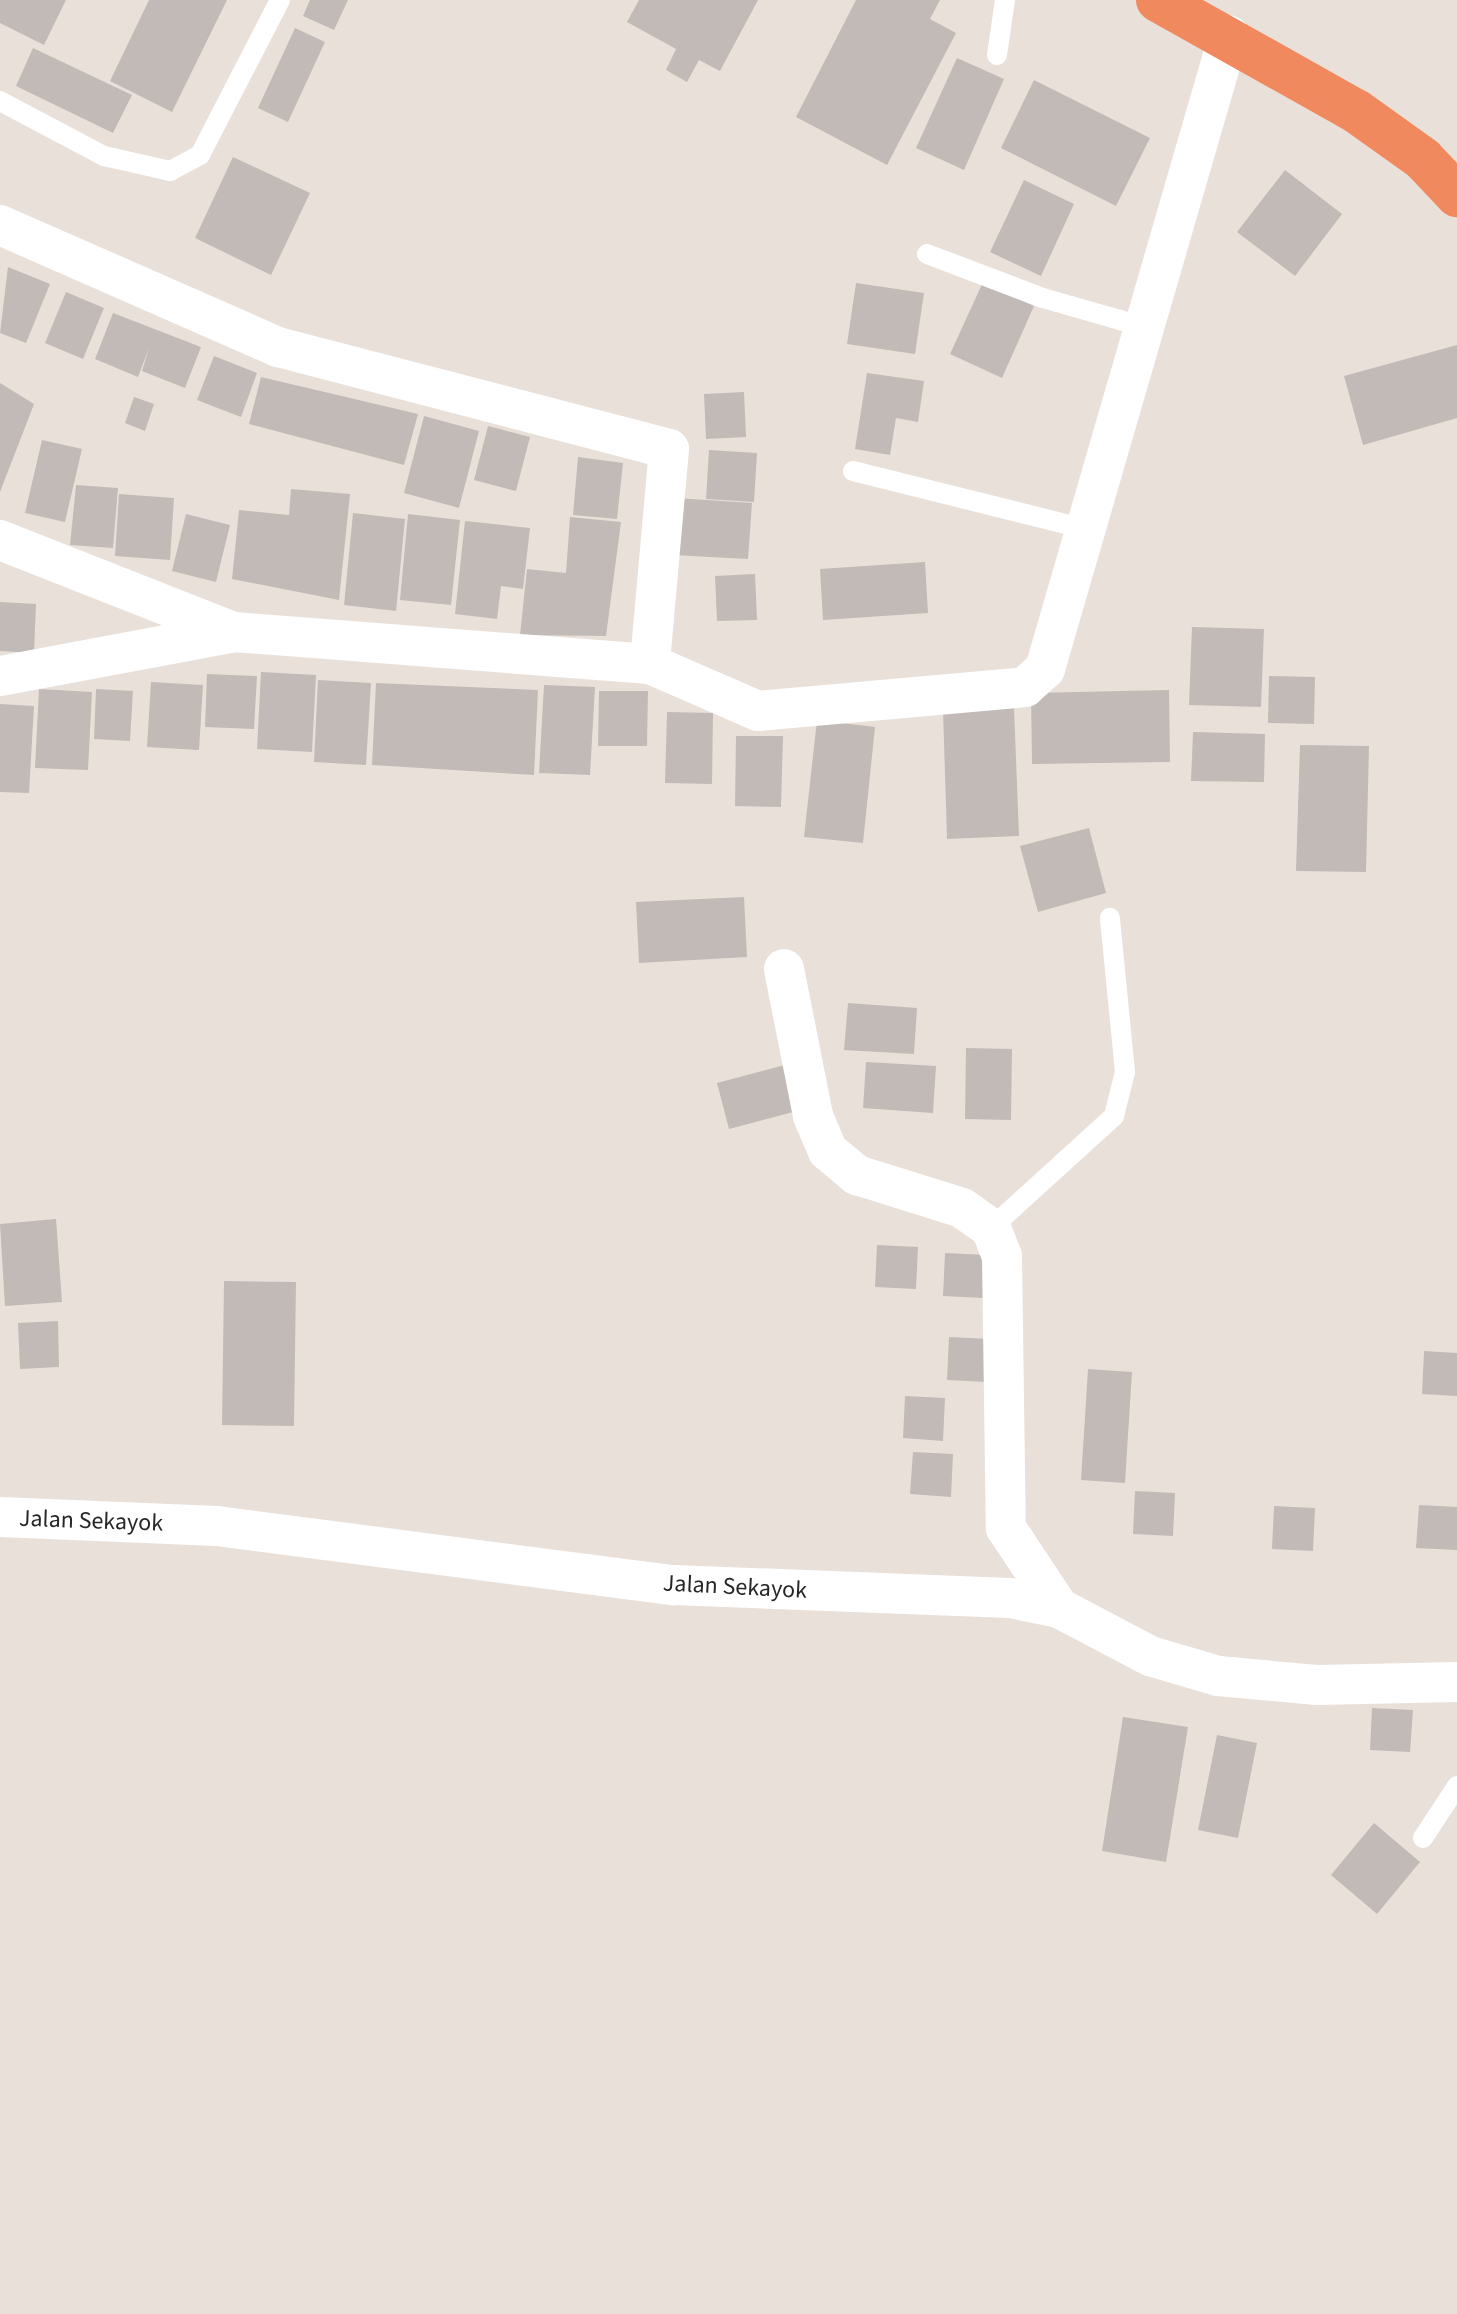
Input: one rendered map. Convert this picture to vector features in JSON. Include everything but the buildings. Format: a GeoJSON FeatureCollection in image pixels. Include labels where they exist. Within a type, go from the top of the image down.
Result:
{"type":"FeatureCollection","features":[{"type":"Feature","properties":{"kind":"highway"},"geometry":{"type":"LineString","coordinates":[[1158,0],[1229,35],[1356,111],[1450,176]]}},
{"type":"Feature","properties":{"kind":"street"},"geometry":{"type":"LineString","coordinates":[[0,676],[234,632],[650,664],[758,711],[1025,687],[1045,669],[1081,528],[1144,327],[1229,35]]}},
{"type":"Feature","properties":{"kind":"street"},"geometry":{"type":"LineString","coordinates":[[0,225],[278,347],[669,449],[650,664]]}},
{"type":"Feature","properties":{"kind":"street"},"geometry":{"type":"LineString","coordinates":[[0,540],[234,632]]}},
{"type":"Feature","properties":{"kind":"street"},"geometry":{"type":"LineString","coordinates":[[784,969],[813,1116],[828,1151],[857,1175],[962,1208],[991,1228],[1002,1256],[1006,1528],[1059,1608]]}},
{"type":"Feature","properties":{"kind":"street","name":"Jalan Sekayok"},"geometry":{"type":"LineString","coordinates":[[0,1517],[217,1526],[587,1578],[1010,1598],[1059,1608],[1150,1656],[1218,1676],[1317,1685],[1457,1682]]}},
{"type":"Feature","properties":{"kind":"lane"},"geometry":{"type":"LineString","coordinates":[[0,101],[104,156],[170,171],[200,155],[280,0]]}},
{"type":"Feature","properties":{"kind":"lane"},"geometry":{"type":"LineString","coordinates":[[997,55],[1005,0]]}},
{"type":"Feature","properties":{"kind":"lane"},"geometry":{"type":"LineString","coordinates":[[927,254],[1144,327]]}},
{"type":"Feature","properties":{"kind":"lane"},"geometry":{"type":"LineString","coordinates":[[853,471],[1081,528]]}},
{"type":"Feature","properties":{"kind":"lane"},"geometry":{"type":"LineString","coordinates":[[991,1228],[1114,1116],[1125,1072],[1110,918]]}},
{"type":"Feature","properties":{"kind":"lane"},"geometry":{"type":"LineString","coordinates":[[1423,1838],[1457,1786]]}}]}
